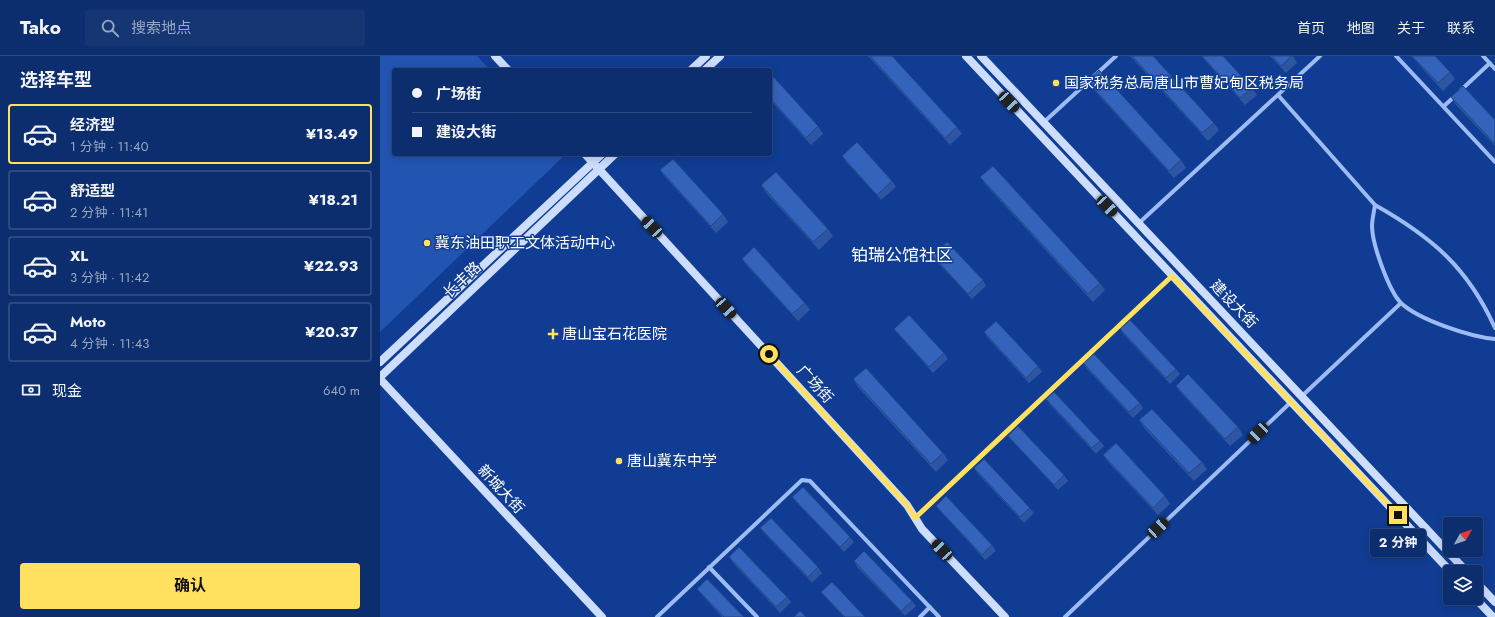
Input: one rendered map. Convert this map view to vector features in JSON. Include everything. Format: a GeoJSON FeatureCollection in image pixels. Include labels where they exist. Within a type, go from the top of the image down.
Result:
{"type":"FeatureCollection","features":[{"type":"Feature","properties":{"kind":"main road"},"geometry":{"type":"LineString","coordinates":[[495,56],[506,68]]}},
{"type":"Feature","properties":{"kind":"main road"},"geometry":{"type":"LineString","coordinates":[[693,68],[706,56]]}},
{"type":"Feature","properties":{"kind":"main road"},"geometry":{"type":"LineString","coordinates":[[707,68],[720,56]]}},
{"type":"Feature","properties":{"kind":"main road","name":"建设大街"},"geometry":{"type":"LineString","coordinates":[[966,56],[1444,565]]}},
{"type":"Feature","properties":{"kind":"main road","name":"建设大街"},"geometry":{"type":"LineString","coordinates":[[981,56],[1043,124],[1460,565]]}},
{"type":"Feature","properties":{"kind":"main road","name":"广场街"},"geometry":{"type":"LineString","coordinates":[[587,156],[907,505],[922,529],[1005,617]]}},
{"type":"Feature","properties":{"kind":"main road"},"geometry":{"type":"LineString","coordinates":[[380,362],[600,156]]}},
{"type":"Feature","properties":{"kind":"main road","name":"长丰路"},"geometry":{"type":"LineString","coordinates":[[380,378],[613,156]]}},
{"type":"Feature","properties":{"kind":"main road","name":"新城大街"},"geometry":{"type":"LineString","coordinates":[[380,378],[602,617]]}},
{"type":"Feature","properties":{"kind":"main road"},"geometry":{"type":"LineString","coordinates":[[1483,589],[1495,602]]}},
{"type":"Feature","properties":{"kind":"main road"},"geometry":{"type":"LineString","coordinates":[[1482,605],[1491,614]]}},
{"type":"Feature","properties":{"kind":"street"},"geometry":{"type":"LineString","coordinates":[[1043,124],[1116,56]]}},
{"type":"Feature","properties":{"kind":"street"},"geometry":{"type":"LineString","coordinates":[[1139,224],[1320,56]]}},
{"type":"Feature","properties":{"kind":"street"},"geometry":{"type":"LineString","coordinates":[[1396,56],[1495,162]]}},
{"type":"Feature","properties":{"kind":"street"},"geometry":{"type":"LineString","coordinates":[[1483,56],[1495,69]]}},
{"type":"Feature","properties":{"kind":"street"},"geometry":{"type":"LineString","coordinates":[[1444,106],[1490,63]]}},
{"type":"Feature","properties":{"kind":"street"},"geometry":{"type":"LineString","coordinates":[[1278,95],[1375,205],[1417,230],[1451,259],[1473,288],[1495,328]]}},
{"type":"Feature","properties":{"kind":"street"},"geometry":{"type":"LineString","coordinates":[[1375,205],[1372,227],[1378,256],[1388,281],[1401,303],[1424,317],[1454,330],[1478,337],[1495,338]]}},
{"type":"Feature","properties":{"kind":"street"},"geometry":{"type":"LineString","coordinates":[[915,518],[1172,276]]}},
{"type":"Feature","properties":{"kind":"street"},"geometry":{"type":"LineString","coordinates":[[1302,396],[1401,303]]}},
{"type":"Feature","properties":{"kind":"street"},"geometry":{"type":"LineString","coordinates":[[1065,617],[1291,402]]}},
{"type":"Feature","properties":{"kind":"street"},"geometry":{"type":"LineString","coordinates":[[657,617],[802,480],[810,481],[939,617]]}},
{"type":"Feature","properties":{"kind":"street"},"geometry":{"type":"LineString","coordinates":[[709,567],[757,617]]}},
{"type":"Feature","properties":{"kind":"street"},"geometry":{"type":"LineString","coordinates":[[920,617],[930,608]]}},
{"type":"Feature","properties":{"kind":"shaded area","name":"冀东油田职工文体活动中心"},"geometry":{"type":"Polygon","coordinates":[[[380,56],[477,56],[488,68],[392,68],[392,156],[564,156],[380,332],[380,56]]]}},
{"type":"Feature","properties":{"kind":"building"},"geometry":{"type":"Polygon","coordinates":[[[870,56],[892,56],[957,127],[945,138],[870,56]]]}},
{"type":"Feature","properties":{"kind":"building"},"geometry":{"type":"Polygon","coordinates":[[[1132,56],[1153,56],[1214,123],[1202,133],[1132,56]]]}},
{"type":"Feature","properties":{"kind":"building"},"geometry":{"type":"Polygon","coordinates":[[[1202,56],[1223,56],[1252,88],[1240,98],[1202,56]]]}},
{"type":"Feature","properties":{"kind":"building"},"geometry":{"type":"Polygon","coordinates":[[[1272,56],[1292,56],[1281,66],[1272,56]]]}},
{"type":"Feature","properties":{"kind":"building"},"geometry":{"type":"Polygon","coordinates":[[[1412,56],[1435,56],[1450,72],[1438,83],[1412,56]]]}},
{"type":"Feature","properties":{"kind":"building"},"geometry":{"type":"Polygon","coordinates":[[[1099,70],[1181,160],[1169,171],[1087,81],[1099,70]]]}},
{"type":"Feature","properties":{"kind":"building"},"geometry":{"type":"Polygon","coordinates":[[[772,75],[818,126],[806,138],[772,100],[772,75]]]}},
{"type":"Feature","properties":{"kind":"building"},"geometry":{"type":"Polygon","coordinates":[[[1463,86],[1495,120],[1495,144],[1451,97],[1463,86]]]}},
{"type":"Feature","properties":{"kind":"building"},"geometry":{"type":"Polygon","coordinates":[[[857,142],[892,181],[877,195],[842,156],[857,142]]]}},
{"type":"Feature","properties":{"kind":"building"},"geometry":{"type":"Polygon","coordinates":[[[673,159],[723,214],[711,226],[660,170],[673,159]]]}},
{"type":"Feature","properties":{"kind":"building"},"geometry":{"type":"Polygon","coordinates":[[[993,166],[1100,283],[1088,294],[980,177],[993,166]]]}},
{"type":"Feature","properties":{"kind":"building"},"geometry":{"type":"Polygon","coordinates":[[[776,172],[828,229],[813,242],[761,185],[776,172]]]}},
{"type":"Feature","properties":{"kind":"building"},"geometry":{"type":"Polygon","coordinates":[[[947,242],[983,280],[968,294],[932,255],[947,242]]]}},
{"type":"Feature","properties":{"kind":"building"},"geometry":{"type":"Polygon","coordinates":[[[754,247],[805,303],[792,314],[742,259],[754,247]]]}},
{"type":"Feature","properties":{"kind":"building"},"geometry":{"type":"Polygon","coordinates":[[[909,315],[944,353],[929,367],[894,329],[909,315]]]}},
{"type":"Feature","properties":{"kind":"building"},"geometry":{"type":"Polygon","coordinates":[[[1130,320],[1176,369],[1166,378],[1120,329],[1130,320]]]}},
{"type":"Feature","properties":{"kind":"building"},"geometry":{"type":"Polygon","coordinates":[[[996,321],[1038,366],[1026,378],[984,332],[996,321]]]}},
{"type":"Feature","properties":{"kind":"building"},"geometry":{"type":"Polygon","coordinates":[[[1094,354],[1140,403],[1129,412],[1083,363],[1094,354]]]}},
{"type":"Feature","properties":{"kind":"building"},"geometry":{"type":"Polygon","coordinates":[[[866,368],[943,453],[931,464],[853,379],[866,368]]]}},
{"type":"Feature","properties":{"kind":"building"},"geometry":{"type":"Polygon","coordinates":[[[1188,374],[1238,427],[1225,439],[1176,386],[1188,374]]]}},
{"type":"Feature","properties":{"kind":"building"},"geometry":{"type":"Polygon","coordinates":[[[1054,392],[1100,441],[1092,448],[1046,399],[1054,392]]]}},
{"type":"Feature","properties":{"kind":"building"},"geometry":{"type":"Polygon","coordinates":[[[1152,409],[1202,462],[1189,473],[1139,420],[1152,409]]]}},
{"type":"Feature","properties":{"kind":"building"},"geometry":{"type":"Polygon","coordinates":[[[1018,426],[1064,475],[1054,485],[1008,436],[1018,426]]]}},
{"type":"Feature","properties":{"kind":"building"},"geometry":{"type":"Polygon","coordinates":[[[1116,443],[1165,496],[1153,508],[1103,455],[1116,443]]]}},
{"type":"Feature","properties":{"kind":"building"},"geometry":{"type":"Polygon","coordinates":[[[984,459],[1030,508],[1020,517],[974,468],[984,459]]]}},
{"type":"Feature","properties":{"kind":"building"},"geometry":{"type":"Polygon","coordinates":[[[803,487],[850,537],[840,547],[792,497],[803,487]]]}},
{"type":"Feature","properties":{"kind":"building"},"geometry":{"type":"Polygon","coordinates":[[[946,496],[992,545],[982,555],[936,506],[946,496]]]}},
{"type":"Feature","properties":{"kind":"building"},"geometry":{"type":"Polygon","coordinates":[[[771,518],[818,567],[808,577],[760,528],[771,518]]]}},
{"type":"Feature","properties":{"kind":"building"},"geometry":{"type":"Polygon","coordinates":[[[739,547],[787,597],[776,607],[729,557],[739,547]]]}},
{"type":"Feature","properties":{"kind":"building"},"geometry":{"type":"Polygon","coordinates":[[[864,551],[912,601],[901,611],[854,561],[864,551]]]}},
{"type":"Feature","properties":{"kind":"building"},"geometry":{"type":"Polygon","coordinates":[[[707,579],[744,617],[724,617],[697,589],[707,579]]]}},
{"type":"Feature","properties":{"kind":"building"},"geometry":{"type":"Polygon","coordinates":[[[832,582],[865,617],[845,617],[821,592],[832,582]]]}},
{"type":"Feature","properties":{"kind":"building"},"geometry":{"type":"Polygon","coordinates":[[[800,611],[806,617],[794,617],[800,611]]]}},
{"type":"Feature","properties":{"kind":"place","name":"国家税务总局唐山市曹妃甸区税务局"},"geometry":{"type":"Point","coordinates":[1056,83]}},
{"type":"Feature","properties":{"kind":"place","name":"冀东油田职工文体活动中心"},"geometry":{"type":"Point","coordinates":[427,243]}},
{"type":"Feature","properties":{"kind":"place","name":"唐山宝石花医院"},"geometry":{"type":"Point","coordinates":[553,334]}},
{"type":"Feature","properties":{"kind":"place","name":"唐山冀东中学"},"geometry":{"type":"Point","coordinates":[619,461]}},
{"type":"Feature","properties":{"kind":"district","name":"铂瑞公馆社区"},"geometry":{"type":"Point","coordinates":[902,255]}},
{"type":"Feature","properties":{"kind":"route"},"geometry":{"type":"LineString","coordinates":[[769,354],[907,505],[915,518],[1172,276],[1398,515]]}}]}
